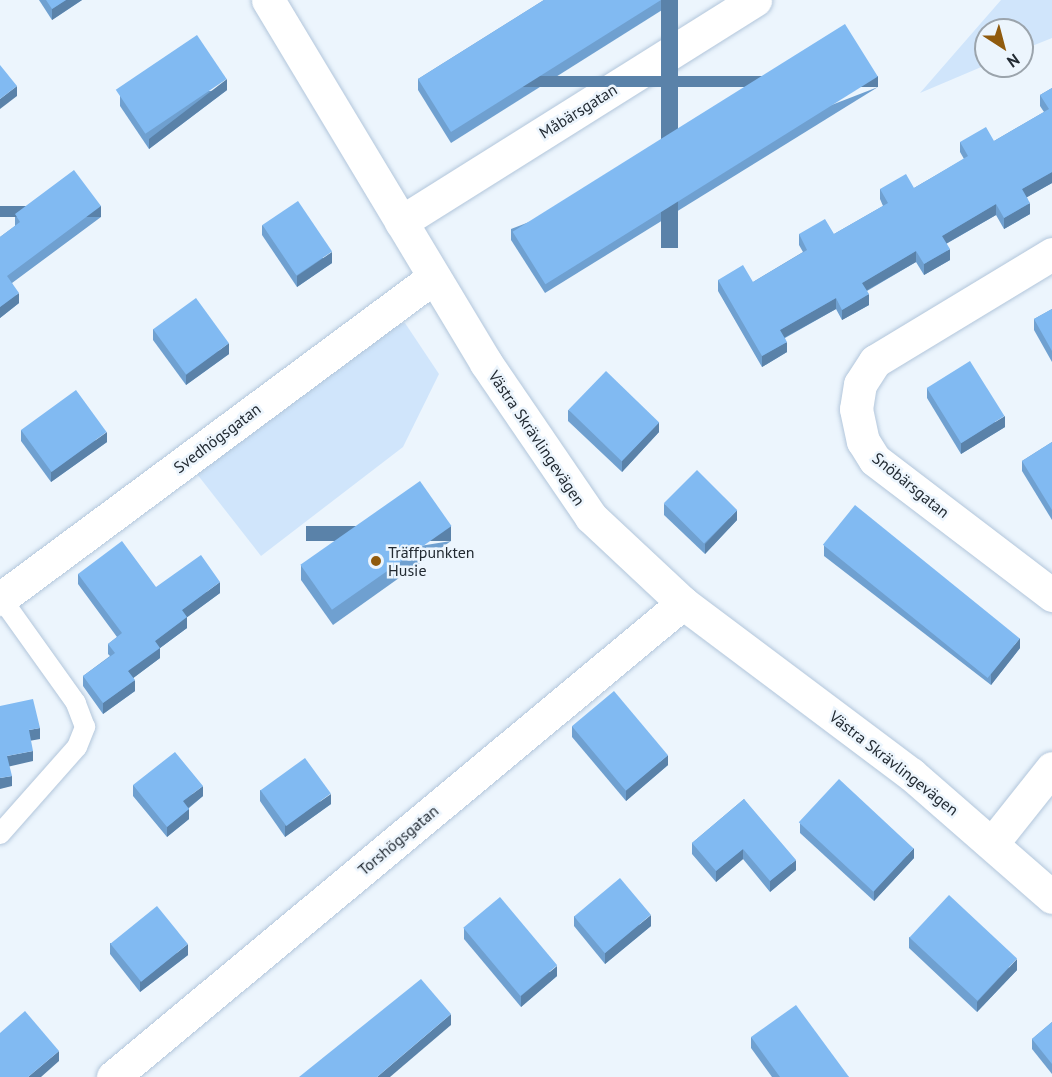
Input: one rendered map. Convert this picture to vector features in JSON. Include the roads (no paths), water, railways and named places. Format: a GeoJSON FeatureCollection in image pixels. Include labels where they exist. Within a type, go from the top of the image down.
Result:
{"type":"FeatureCollection","features":[{"type":"Feature","properties":{"kind":"street","name":"Västra Skrävlingevägen"},"geometry":{"type":"LineString","coordinates":[[268,0],[434,277],[564,484],[616,544],[683,603],[994,841],[1052,897]]}},
{"type":"Feature","properties":{"kind":"street","name":"Måbärsgatan"},"geometry":{"type":"LineString","coordinates":[[401,222],[755,0]]}},
{"type":"Feature","properties":{"kind":"street","name":"Snöbärsgatan"},"geometry":{"type":"LineString","coordinates":[[1052,254],[875,361],[861,384],[856,409],[862,441],[875,460],[1052,595]]}},
{"type":"Feature","properties":{"kind":"street","name":"Svedhögsgatan"},"geometry":{"type":"LineString","coordinates":[[1,598],[434,277]]}},
{"type":"Feature","properties":{"kind":"street","name":"Torshögsgatan"},"geometry":{"type":"LineString","coordinates":[[113,1077],[683,603]]}},
{"type":"Feature","properties":{"kind":"street"},"geometry":{"type":"LineString","coordinates":[[994,841],[1052,768]]}},
{"type":"Feature","properties":{"kind":"lane"},"geometry":{"type":"LineString","coordinates":[[0,834],[77,747],[85,727],[76,703],[1,598]]}},
{"type":"Feature","properties":{"kind":"place","name":"Träffpunkten Husie"},"geometry":{"type":"Point","coordinates":[376,561]}}]}
